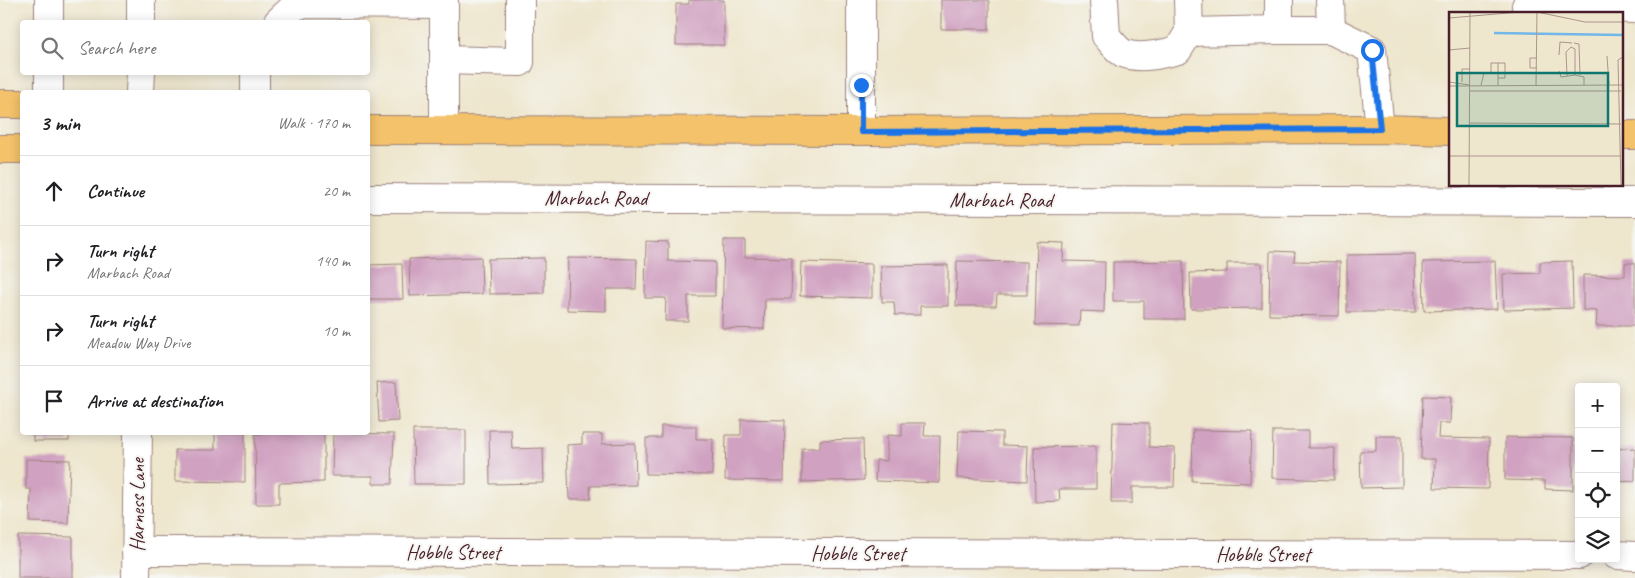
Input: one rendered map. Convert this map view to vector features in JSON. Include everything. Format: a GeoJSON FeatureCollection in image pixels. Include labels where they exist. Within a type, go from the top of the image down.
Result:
{"type":"FeatureCollection","features":[{"type":"Feature","properties":{"kind":"main road"},"geometry":{"type":"LineString","coordinates":[[0,104],[20,104]]}},
{"type":"Feature","properties":{"kind":"main road"},"geometry":{"type":"LineString","coordinates":[[370,130],[861,132],[1380,129],[1449,131]]}},
{"type":"Feature","properties":{"kind":"main road"},"geometry":{"type":"LineString","coordinates":[[1622,135],[1635,135]]}},
{"type":"Feature","properties":{"kind":"main road"},"geometry":{"type":"LineString","coordinates":[[0,149],[20,149]]}},
{"type":"Feature","properties":{"kind":"street"},"geometry":{"type":"LineString","coordinates":[[49,0],[49,20]]}},
{"type":"Feature","properties":{"kind":"street"},"geometry":{"type":"LineString","coordinates":[[140,0],[140,20]]}},
{"type":"Feature","properties":{"kind":"street"},"geometry":{"type":"LineString","coordinates":[[444,60],[520,62],[520,0]]}},
{"type":"Feature","properties":{"kind":"street"},"geometry":{"type":"LineString","coordinates":[[861,0],[861,132]]}},
{"type":"Feature","properties":{"kind":"street"},"geometry":{"type":"LineString","coordinates":[[1104,0],[1106,36],[1122,53],[1137,55],[1160,55],[1178,50],[1189,32],[1188,0]]}},
{"type":"Feature","properties":{"kind":"street"},"geometry":{"type":"LineString","coordinates":[[1279,0],[1279,30]]}},
{"type":"Feature","properties":{"kind":"street"},"geometry":{"type":"LineString","coordinates":[[1330,0],[1331,30]]}},
{"type":"Feature","properties":{"kind":"street"},"geometry":{"type":"LineString","coordinates":[[280,20],[297,4],[444,2],[444,130]]}},
{"type":"Feature","properties":{"kind":"street"},"geometry":{"type":"LineString","coordinates":[[1526,6],[1635,9]]}},
{"type":"Feature","properties":{"kind":"street"},"geometry":{"type":"LineString","coordinates":[[1189,32],[1331,30],[1372,50],[1380,129]]}},
{"type":"Feature","properties":{"kind":"street"},"geometry":{"type":"LineString","coordinates":[[49,75],[49,90]]}},
{"type":"Feature","properties":{"kind":"street"},"geometry":{"type":"LineString","coordinates":[[140,75],[140,90]]}},
{"type":"Feature","properties":{"kind":"street"},"geometry":{"type":"LineString","coordinates":[[254,90],[255,75]]}},
{"type":"Feature","properties":{"kind":"street","name":"Marbach Road"},"geometry":{"type":"LineString","coordinates":[[370,198],[1635,202]]}},
{"type":"Feature","properties":{"kind":"street","name":"Harness Lane"},"geometry":{"type":"LineString","coordinates":[[136,578],[138,435]]}},
{"type":"Feature","properties":{"kind":"street","name":"Hobble Street"},"geometry":{"type":"LineString","coordinates":[[136,551],[1575,555]]}},
{"type":"Feature","properties":{"kind":"street"},"geometry":{"type":"LineString","coordinates":[[1620,556],[1635,556]]}},
{"type":"Feature","properties":{"kind":"building"},"geometry":{"type":"Polygon","coordinates":[[[689,0],[724,0],[724,45],[676,45],[676,4],[689,4],[689,0]]]}},
{"type":"Feature","properties":{"kind":"building"},"geometry":{"type":"Polygon","coordinates":[[[941,0],[989,0],[989,29],[941,29],[941,0]]]}},
{"type":"Feature","properties":{"kind":"building"},"geometry":{"type":"Polygon","coordinates":[[[724,240],[745,240],[745,257],[792,258],[791,299],[765,299],[764,329],[722,328],[724,240]]]}},
{"type":"Feature","properties":{"kind":"building"},"geometry":{"type":"Polygon","coordinates":[[[646,241],[668,242],[668,261],[715,262],[715,296],[688,296],[688,321],[665,321],[666,298],[645,298],[646,241]]]}},
{"type":"Feature","properties":{"kind":"building"},"geometry":{"type":"Polygon","coordinates":[[[1037,242],[1064,243],[1063,261],[1105,262],[1104,312],[1080,311],[1079,326],[1035,325],[1037,242]]]}},
{"type":"Feature","properties":{"kind":"building"},"geometry":{"type":"Polygon","coordinates":[[[1270,251],[1295,252],[1294,261],[1340,262],[1339,316],[1269,315],[1270,251]]]}},
{"type":"Feature","properties":{"kind":"building"},"geometry":{"type":"Polygon","coordinates":[[[1415,254],[1416,312],[1347,312],[1347,255],[1415,254]]]}},
{"type":"Feature","properties":{"kind":"building"},"geometry":{"type":"Polygon","coordinates":[[[481,257],[482,294],[410,296],[409,259],[481,257]]]}},
{"type":"Feature","properties":{"kind":"building"},"geometry":{"type":"Polygon","coordinates":[[[544,258],[544,293],[489,294],[488,259],[544,258]]]}},
{"type":"Feature","properties":{"kind":"building"},"geometry":{"type":"Polygon","coordinates":[[[568,258],[637,259],[636,289],[606,289],[606,311],[567,310],[568,258]]]}},
{"type":"Feature","properties":{"kind":"building"},"geometry":{"type":"Polygon","coordinates":[[[957,261],[1027,262],[1027,295],[997,295],[996,306],[956,306],[957,261]]]}},
{"type":"Feature","properties":{"kind":"building"},"geometry":{"type":"Polygon","coordinates":[[[1183,261],[1184,319],[1144,319],[1144,301],[1113,301],[1113,262],[1183,261]]]}},
{"type":"Feature","properties":{"kind":"building"},"geometry":{"type":"Polygon","coordinates":[[[1495,261],[1497,309],[1424,311],[1423,262],[1495,261]]]}},
{"type":"Feature","properties":{"kind":"building"},"geometry":{"type":"Polygon","coordinates":[[[1572,261],[1573,308],[1504,310],[1503,274],[1540,273],[1540,262],[1572,261]]]}},
{"type":"Feature","properties":{"kind":"building"},"geometry":{"type":"Polygon","coordinates":[[[801,262],[872,264],[872,298],[800,296],[801,262]]]}},
{"type":"Feature","properties":{"kind":"building"},"geometry":{"type":"Polygon","coordinates":[[[1227,263],[1262,263],[1262,308],[1191,309],[1190,273],[1227,272],[1227,263]]]}},
{"type":"Feature","properties":{"kind":"building"},"geometry":{"type":"Polygon","coordinates":[[[1625,263],[1635,263],[1635,326],[1596,326],[1597,311],[1583,310],[1583,275],[1625,276],[1625,263]]]}},
{"type":"Feature","properties":{"kind":"building"},"geometry":{"type":"Polygon","coordinates":[[[402,264],[403,299],[370,299],[370,265],[402,264]]]}},
{"type":"Feature","properties":{"kind":"building"},"geometry":{"type":"Polygon","coordinates":[[[948,265],[948,306],[920,306],[920,315],[895,315],[894,302],[882,302],[881,266],[948,265]]]}},
{"type":"Feature","properties":{"kind":"building"},"geometry":{"type":"Polygon","coordinates":[[[396,382],[398,421],[379,422],[377,383],[396,382]]]}},
{"type":"Feature","properties":{"kind":"building"},"geometry":{"type":"Polygon","coordinates":[[[1423,396],[1451,397],[1450,423],[1439,423],[1438,438],[1489,439],[1488,489],[1434,488],[1435,459],[1421,459],[1423,396]]]}},
{"type":"Feature","properties":{"kind":"building"},"geometry":{"type":"Polygon","coordinates":[[[741,419],[785,420],[784,481],[725,480],[726,435],[741,435],[741,419]]]}},
{"type":"Feature","properties":{"kind":"building"},"geometry":{"type":"Polygon","coordinates":[[[1113,422],[1149,423],[1149,447],[1175,448],[1174,487],[1132,487],[1132,503],[1111,503],[1113,422]]]}},
{"type":"Feature","properties":{"kind":"building"},"geometry":{"type":"Polygon","coordinates":[[[902,423],[925,423],[924,436],[940,436],[939,483],[875,481],[876,460],[887,461],[887,435],[902,436],[902,423]]]}},
{"type":"Feature","properties":{"kind":"building"},"geometry":{"type":"Polygon","coordinates":[[[661,426],[696,426],[696,439],[713,439],[712,475],[646,474],[646,438],[661,438],[661,426]]]}},
{"type":"Feature","properties":{"kind":"building"},"geometry":{"type":"Polygon","coordinates":[[[413,430],[466,430],[466,484],[414,484],[413,430]]]}},
{"type":"Feature","properties":{"kind":"building"},"geometry":{"type":"Polygon","coordinates":[[[489,430],[511,430],[512,449],[543,448],[544,483],[490,484],[489,430]]]}},
{"type":"Feature","properties":{"kind":"building"},"geometry":{"type":"Polygon","coordinates":[[[1193,430],[1252,431],[1250,483],[1192,481],[1193,430]]]}},
{"type":"Feature","properties":{"kind":"building"},"geometry":{"type":"Polygon","coordinates":[[[959,431],[1002,432],[1002,445],[1028,446],[1027,481],[957,478],[959,431]]]}},
{"type":"Feature","properties":{"kind":"building"},"geometry":{"type":"Polygon","coordinates":[[[1273,431],[1308,431],[1308,448],[1335,448],[1334,480],[1272,478],[1273,431]]]}},
{"type":"Feature","properties":{"kind":"building"},"geometry":{"type":"Polygon","coordinates":[[[394,434],[392,484],[373,484],[373,476],[332,476],[333,435],[394,434]]]}},
{"type":"Feature","properties":{"kind":"building"},"geometry":{"type":"Polygon","coordinates":[[[582,434],[602,434],[602,444],[635,443],[636,485],[590,486],[591,499],[569,499],[567,445],[582,444],[582,434]]]}},
{"type":"Feature","properties":{"kind":"building"},"geometry":{"type":"Polygon","coordinates":[[[33,435],[69,435],[69,441],[33,441],[33,435]]]}},
{"type":"Feature","properties":{"kind":"building"},"geometry":{"type":"Polygon","coordinates":[[[215,435],[245,435],[245,482],[175,481],[175,450],[215,450],[215,435]]]}},
{"type":"Feature","properties":{"kind":"building"},"geometry":{"type":"Polygon","coordinates":[[[255,435],[324,435],[324,482],[279,483],[279,504],[256,504],[255,435]]]}},
{"type":"Feature","properties":{"kind":"building"},"geometry":{"type":"Polygon","coordinates":[[[1376,436],[1402,436],[1402,487],[1361,488],[1360,451],[1376,451],[1376,436]]]}},
{"type":"Feature","properties":{"kind":"building"},"geometry":{"type":"Polygon","coordinates":[[[1505,437],[1573,438],[1573,490],[1545,489],[1545,481],[1505,480],[1505,437]]]}},
{"type":"Feature","properties":{"kind":"building"},"geometry":{"type":"Polygon","coordinates":[[[863,439],[864,480],[802,482],[802,448],[820,448],[820,440],[863,439]]]}},
{"type":"Feature","properties":{"kind":"building"},"geometry":{"type":"Polygon","coordinates":[[[1096,446],[1096,489],[1059,489],[1060,501],[1035,502],[1034,447],[1096,446]]]}},
{"type":"Feature","properties":{"kind":"building"},"geometry":{"type":"Polygon","coordinates":[[[1635,448],[1635,481],[1620,482],[1620,449],[1635,448]]]}},
{"type":"Feature","properties":{"kind":"building"},"geometry":{"type":"Polygon","coordinates":[[[26,459],[70,460],[68,523],[30,522],[31,489],[26,489],[26,459]]]}},
{"type":"Feature","properties":{"kind":"building"},"geometry":{"type":"Polygon","coordinates":[[[18,536],[73,537],[73,578],[18,578],[18,536]]]}},
{"type":"Feature","properties":{"kind":"route"},"geometry":{"type":"LineString","coordinates":[[861,85],[861,132],[1380,129],[1372,50]]}}]}
